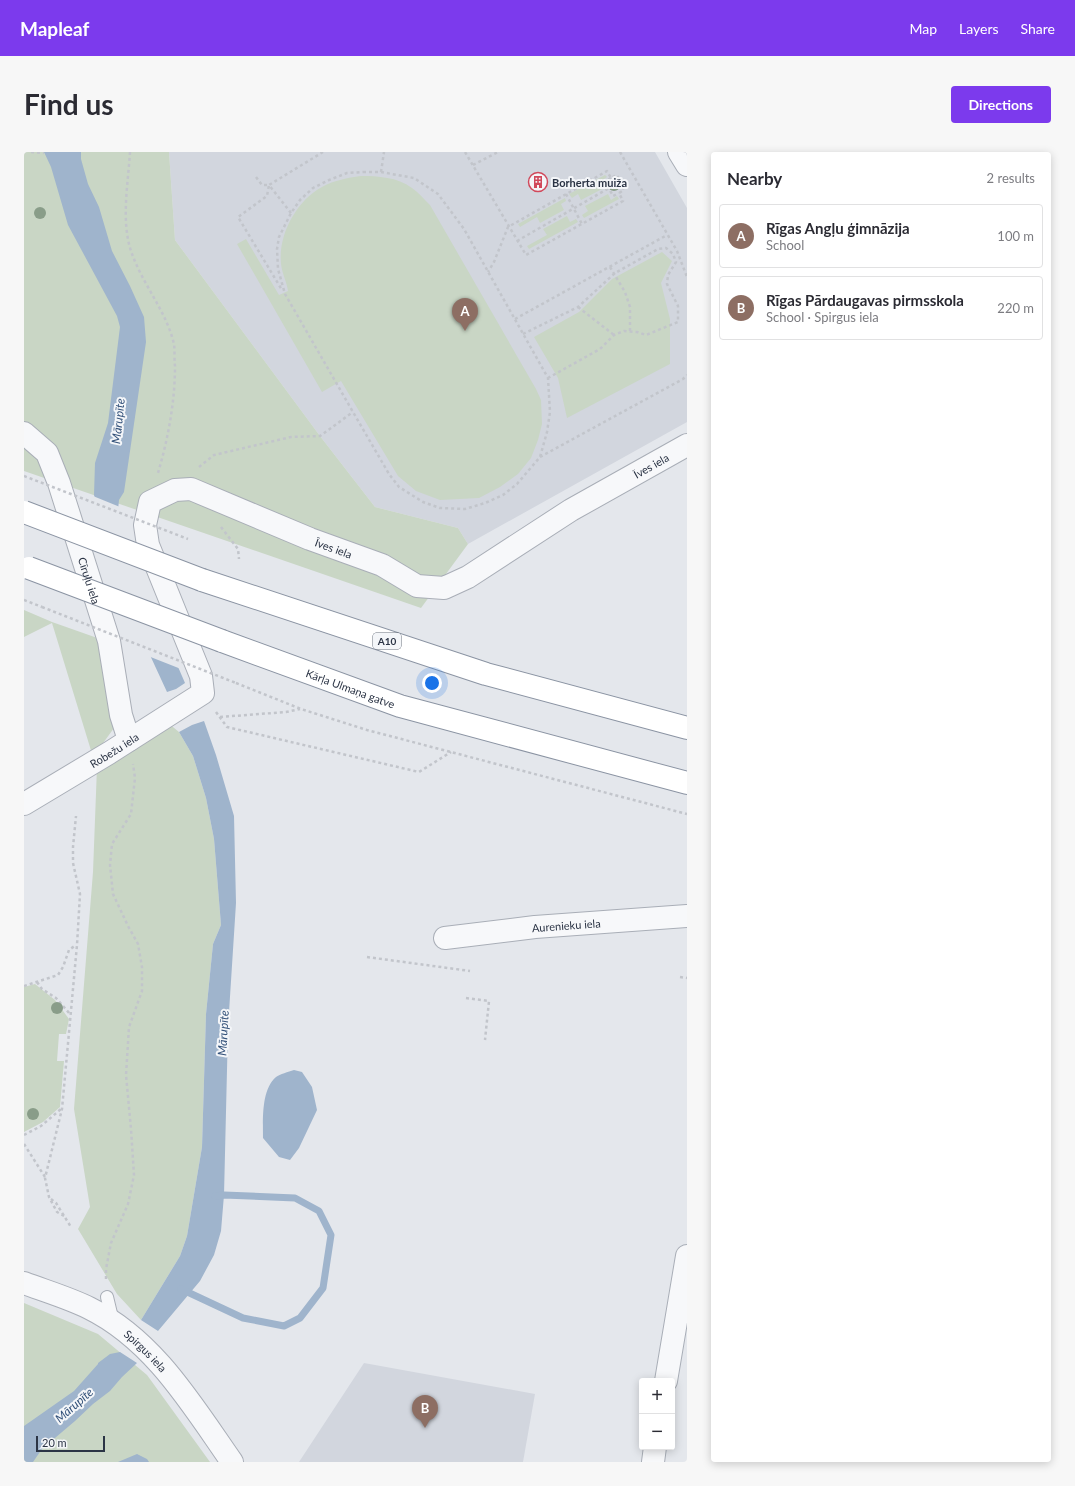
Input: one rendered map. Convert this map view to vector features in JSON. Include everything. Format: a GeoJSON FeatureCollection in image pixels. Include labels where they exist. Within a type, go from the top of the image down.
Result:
{"type":"FeatureCollection","features":[{"type":"Feature","properties":{"kind":"highway","name":"A10"},"geometry":{"type":"LineString","coordinates":[[24,512],[202,580],[486,674],[687,728]]}},
{"type":"Feature","properties":{"kind":"highway","name":"Kārļa Ulmaņa gatve"},"geometry":{"type":"LineString","coordinates":[[26,567],[400,706],[687,783]]}},
{"type":"Feature","properties":{"kind":"street"},"geometry":{"type":"LineString","coordinates":[[679,152],[687,165]]}},
{"type":"Feature","properties":{"kind":"street","name":"Cīruļu iela"},"geometry":{"type":"LineString","coordinates":[[24,433],[47,453],[59,483],[109,641],[121,715],[129,740]]}},
{"type":"Feature","properties":{"kind":"street","name":"Īves iela"},"geometry":{"type":"LineString","coordinates":[[191,489],[310,539],[382,565],[417,586],[444,588],[468,577],[571,510],[687,445]]}},
{"type":"Feature","properties":{"kind":"street"},"geometry":{"type":"LineString","coordinates":[[191,489],[175,490],[150,502],[145,525],[148,544],[202,676],[203,693]]}},
{"type":"Feature","properties":{"kind":"street","name":"Robežu iela"},"geometry":{"type":"LineString","coordinates":[[24,804],[203,693]]}},
{"type":"Feature","properties":{"kind":"street","name":"Aurenieku iela"},"geometry":{"type":"LineString","coordinates":[[445,938],[535,927],[687,916]]}},
{"type":"Feature","properties":{"kind":"street"},"geometry":{"type":"LineString","coordinates":[[667,1378],[687,1256]]}},
{"type":"Feature","properties":{"kind":"street","name":"Spirgus iela"},"geometry":{"type":"LineString","coordinates":[[24,1283],[89,1308],[130,1334],[148,1350],[176,1383],[232,1462]]}},
{"type":"Feature","properties":{"kind":"street"},"geometry":{"type":"LineString","coordinates":[[653,1462],[655,1450]]}},
{"type":"Feature","properties":{"kind":"lane"},"geometry":{"type":"LineString","coordinates":[[108,1297],[113,1322]]}},
{"type":"Feature","properties":{"kind":"path"},"geometry":{"type":"LineString","coordinates":[[31,152],[44,152]]}},
{"type":"Feature","properties":{"kind":"path"},"geometry":{"type":"LineString","coordinates":[[130,152],[125,222],[131,251],[141,275],[165,317],[174,346],[175,373],[172,412],[164,452],[150,502]]}},
{"type":"Feature","properties":{"kind":"path"},"geometry":{"type":"LineString","coordinates":[[256,177],[262,185],[269,185],[323,152]]}},
{"type":"Feature","properties":{"kind":"path"},"geometry":{"type":"LineString","coordinates":[[380,172],[384,152]]}},
{"type":"Feature","properties":{"kind":"path"},"geometry":{"type":"LineString","coordinates":[[465,152],[508,227],[526,255],[623,201],[619,193]]}},
{"type":"Feature","properties":{"kind":"path"},"geometry":{"type":"LineString","coordinates":[[473,166],[498,152]]}},
{"type":"Feature","properties":{"kind":"path"},"geometry":{"type":"LineString","coordinates":[[620,152],[677,251],[687,277]]}},
{"type":"Feature","properties":{"kind":"path"},"geometry":{"type":"LineString","coordinates":[[488,272],[494,262],[508,227],[607,171],[611,178]]}},
{"type":"Feature","properties":{"kind":"path"},"geometry":{"type":"LineString","coordinates":[[285,294],[278,269],[277,250],[279,237],[291,213],[300,200],[313,188],[347,173],[380,172],[414,178],[438,194],[464,229],[548,378],[550,412],[547,432],[540,457]]}},
{"type":"Feature","properties":{"kind":"path"},"geometry":{"type":"LineString","coordinates":[[616,175],[624,190],[613,196],[605,181],[611,178],[616,175]]}},
{"type":"Feature","properties":{"kind":"path"},"geometry":{"type":"LineString","coordinates":[[269,185],[291,213]]}},
{"type":"Feature","properties":{"kind":"path"},"geometry":{"type":"LineString","coordinates":[[269,185],[267,196],[238,217],[285,294],[389,474],[399,487],[422,502],[440,508],[465,509],[503,495],[517,484],[540,457],[683,379],[687,375]]}},
{"type":"Feature","properties":{"kind":"path"},"geometry":{"type":"LineString","coordinates":[[517,240],[609,188]]}},
{"type":"Feature","properties":{"kind":"path"},"geometry":{"type":"LineString","coordinates":[[566,194],[582,224]]}},
{"type":"Feature","properties":{"kind":"path"},"geometry":{"type":"LineString","coordinates":[[515,319],[668,235]]}},
{"type":"Feature","properties":{"kind":"path"},"geometry":{"type":"LineString","coordinates":[[523,334],[578,307],[615,273],[658,249],[666,248],[673,254],[676,262],[668,275],[667,284],[678,306],[678,322],[646,335],[630,331],[624,331],[614,335],[600,349],[548,378]]}},
{"type":"Feature","properties":{"kind":"path"},"geometry":{"type":"LineString","coordinates":[[673,254],[677,251]]}},
{"type":"Feature","properties":{"kind":"path"},"geometry":{"type":"LineString","coordinates":[[610,267],[615,273],[630,307],[630,331]]}},
{"type":"Feature","properties":{"kind":"path"},"geometry":{"type":"LineString","coordinates":[[578,307],[614,335]]}},
{"type":"Feature","properties":{"kind":"path"},"geometry":{"type":"LineString","coordinates":[[191,489],[196,470],[214,455],[291,437],[320,436],[353,412]]}},
{"type":"Feature","properties":{"kind":"path"},"geometry":{"type":"LineString","coordinates":[[24,476],[188,539]]}},
{"type":"Feature","properties":{"kind":"path"},"geometry":{"type":"LineString","coordinates":[[238,549],[239,559]]}},
{"type":"Feature","properties":{"kind":"path"},"geometry":{"type":"LineString","coordinates":[[24,600],[301,709],[368,730],[687,814]]}},
{"type":"Feature","properties":{"kind":"path"},"geometry":{"type":"LineString","coordinates":[[203,693],[227,727],[419,772],[451,752]]}},
{"type":"Feature","properties":{"kind":"path"},"geometry":{"type":"LineString","coordinates":[[219,717],[286,712],[301,709]]}},
{"type":"Feature","properties":{"kind":"path"},"geometry":{"type":"LineString","coordinates":[[108,1297],[106,1270],[111,1243],[128,1204],[134,1175],[126,1075],[129,1027],[142,991],[142,967],[138,944],[113,894],[110,865],[112,844],[131,814],[135,778],[129,740]]}},
{"type":"Feature","properties":{"kind":"path"},"geometry":{"type":"LineString","coordinates":[[45,1178],[62,1109],[77,945],[80,894],[73,863],[76,816]]}},
{"type":"Feature","properties":{"kind":"path"},"geometry":{"type":"LineString","coordinates":[[24,986],[58,975],[63,967],[69,950],[77,945]]}},
{"type":"Feature","properties":{"kind":"path"},"geometry":{"type":"LineString","coordinates":[[367,957],[470,971]]}},
{"type":"Feature","properties":{"kind":"path"},"geometry":{"type":"LineString","coordinates":[[680,977],[687,978]]}},
{"type":"Feature","properties":{"kind":"path"},"geometry":{"type":"LineString","coordinates":[[37,982],[42,989],[56,998],[70,1015]]}},
{"type":"Feature","properties":{"kind":"path"},"geometry":{"type":"LineString","coordinates":[[466,998],[490,1002],[485,1040]]}},
{"type":"Feature","properties":{"kind":"path"},"geometry":{"type":"LineString","coordinates":[[24,1135],[41,1126],[62,1109]]}},
{"type":"Feature","properties":{"kind":"path"},"geometry":{"type":"LineString","coordinates":[[24,1144],[45,1178],[49,1197],[57,1212],[64,1216],[71,1227]]}},
{"type":"Feature","properties":{"kind":"shaded area"},"geometry":{"type":"Polygon","coordinates":[[[169,152],[655,152],[687,208],[687,422],[468,544],[458,528],[375,507],[320,436],[175,240],[169,152]]]}},
{"type":"Feature","properties":{"kind":"shaded area"},"geometry":{"type":"Polygon","coordinates":[[[364,1363],[535,1394],[523,1462],[299,1462],[364,1363]]]}},
{"type":"Feature","properties":{"kind":"green space"},"geometry":{"type":"Polygon","coordinates":[[[24,152],[169,152],[175,240],[320,436],[375,507],[458,528],[468,544],[421,608],[24,471],[24,152]]]}},
{"type":"Feature","properties":{"kind":"green space"},"geometry":{"type":"Polygon","coordinates":[[[605,175],[607,177],[601,181],[604,188],[581,200],[578,194],[572,198],[569,194],[605,175]]]}},
{"type":"Feature","properties":{"kind":"green space"},"geometry":{"type":"Polygon","coordinates":[[[361,176],[381,177],[400,181],[414,190],[430,205],[541,400],[542,424],[531,458],[518,474],[500,487],[479,498],[440,500],[416,491],[398,476],[341,381],[322,392],[237,244],[246,239],[279,295],[288,291],[281,264],[282,242],[297,210],[304,201],[322,187],[341,180],[361,176]]]}},
{"type":"Feature","properties":{"kind":"green space"},"geometry":{"type":"Polygon","coordinates":[[[608,194],[611,200],[617,196],[619,199],[584,218],[582,215],[588,211],[585,206],[608,194]]]}},
{"type":"Feature","properties":{"kind":"green space"},"geometry":{"type":"Polygon","coordinates":[[[565,198],[566,201],[561,204],[564,210],[540,223],[537,217],[520,227],[518,224],[565,198]]]}},
{"type":"Feature","properties":{"kind":"green space"},"geometry":{"type":"Polygon","coordinates":[[[567,216],[570,222],[576,219],[578,222],[529,249],[527,246],[547,235],[543,229],[567,216]]]}},
{"type":"Feature","properties":{"kind":"green space"},"geometry":{"type":"Polygon","coordinates":[[[662,252],[672,261],[661,283],[670,319],[670,364],[567,418],[558,378],[534,337],[579,312],[612,279],[662,252]]]}},
{"type":"Feature","properties":{"kind":"green space"},"geometry":{"type":"Polygon","coordinates":[[[24,610],[52,622],[103,640],[114,728],[93,757],[52,623],[24,637],[24,610]]]}},
{"type":"Feature","properties":{"kind":"green space"},"geometry":{"type":"Polygon","coordinates":[[[168,723],[179,732],[193,756],[206,798],[214,839],[221,925],[213,944],[206,1014],[202,1147],[187,1236],[180,1256],[141,1320],[117,1294],[78,1229],[90,1207],[74,1109],[93,872],[97,767],[168,723]]]}},
{"type":"Feature","properties":{"kind":"green space"},"geometry":{"type":"Polygon","coordinates":[[[35,984],[55,1000],[69,1019],[66,1034],[59,1034],[57,1061],[64,1061],[60,1107],[43,1122],[24,1132],[24,987],[35,984]]]}},
{"type":"Feature","properties":{"kind":"green space"},"geometry":{"type":"Polygon","coordinates":[[[24,1303],[98,1334],[147,1375],[210,1462],[24,1462],[24,1303]]]}},
{"type":"Feature","properties":{"kind":"water","name":"Mārupīte"},"geometry":{"type":"Polygon","coordinates":[[[44,152],[81,152],[81,159],[88,184],[99,207],[112,251],[144,317],[146,342],[124,492],[119,500],[118,510],[122,537],[185,683],[176,689],[167,692],[143,640],[101,523],[94,495],[95,463],[108,423],[120,327],[117,316],[68,225],[51,167],[44,152]]]}},
{"type":"Feature","properties":{"kind":"water","name":"Mārupīte"},"geometry":{"type":"Polygon","coordinates":[[[204,721],[216,755],[234,816],[236,903],[228,1028],[224,1195],[221,1231],[214,1255],[200,1281],[158,1331],[141,1320],[180,1256],[187,1236],[202,1147],[206,1014],[213,944],[221,925],[214,839],[206,798],[193,756],[179,732],[204,721]]]}},
{"type":"Feature","properties":{"kind":"water"},"geometry":{"type":"Polygon","coordinates":[[[294,1070],[302,1072],[312,1087],[317,1110],[299,1148],[290,1160],[279,1157],[263,1138],[263,1114],[265,1097],[271,1083],[276,1077],[294,1070]]]}},
{"type":"Feature","properties":{"kind":"water","name":"Mārupīte"},"geometry":{"type":"Polygon","coordinates":[[[120,1352],[137,1363],[110,1391],[42,1449],[33,1462],[24,1462],[24,1426],[74,1391],[98,1363],[110,1354],[120,1352]]]}},
{"type":"Feature","properties":{"kind":"water"},"geometry":{"type":"Polygon","coordinates":[[[137,1454],[147,1459],[149,1462],[118,1462],[137,1454]]]}},
{"type":"Feature","properties":{"kind":"pier"},"geometry":{"type":"Polygon","coordinates":[[[93,496],[120,507],[125,545],[153,601],[161,625],[181,669],[148,656],[99,524],[93,496]]]}},
{"type":"Feature","properties":{"kind":"waterway"},"geometry":{"type":"LineString","coordinates":[[181,1289],[243,1318],[284,1326],[300,1318],[323,1288],[331,1235],[319,1211],[295,1198],[224,1195],[215,1196]]}},
{"type":"Feature","properties":{"kind":"place","name":"Borherta muiža"},"geometry":{"type":"Point","coordinates":[538,182]}},
{"type":"Feature","properties":{"kind":"place","name":"Rīgas Angļu ģimnāzija"},"geometry":{"type":"Point","coordinates":[465,331]}},
{"type":"Feature","properties":{"kind":"place","name":"Rīgas Pārdaugavas pirmsskola"},"geometry":{"type":"Point","coordinates":[425,1428]}}]}
